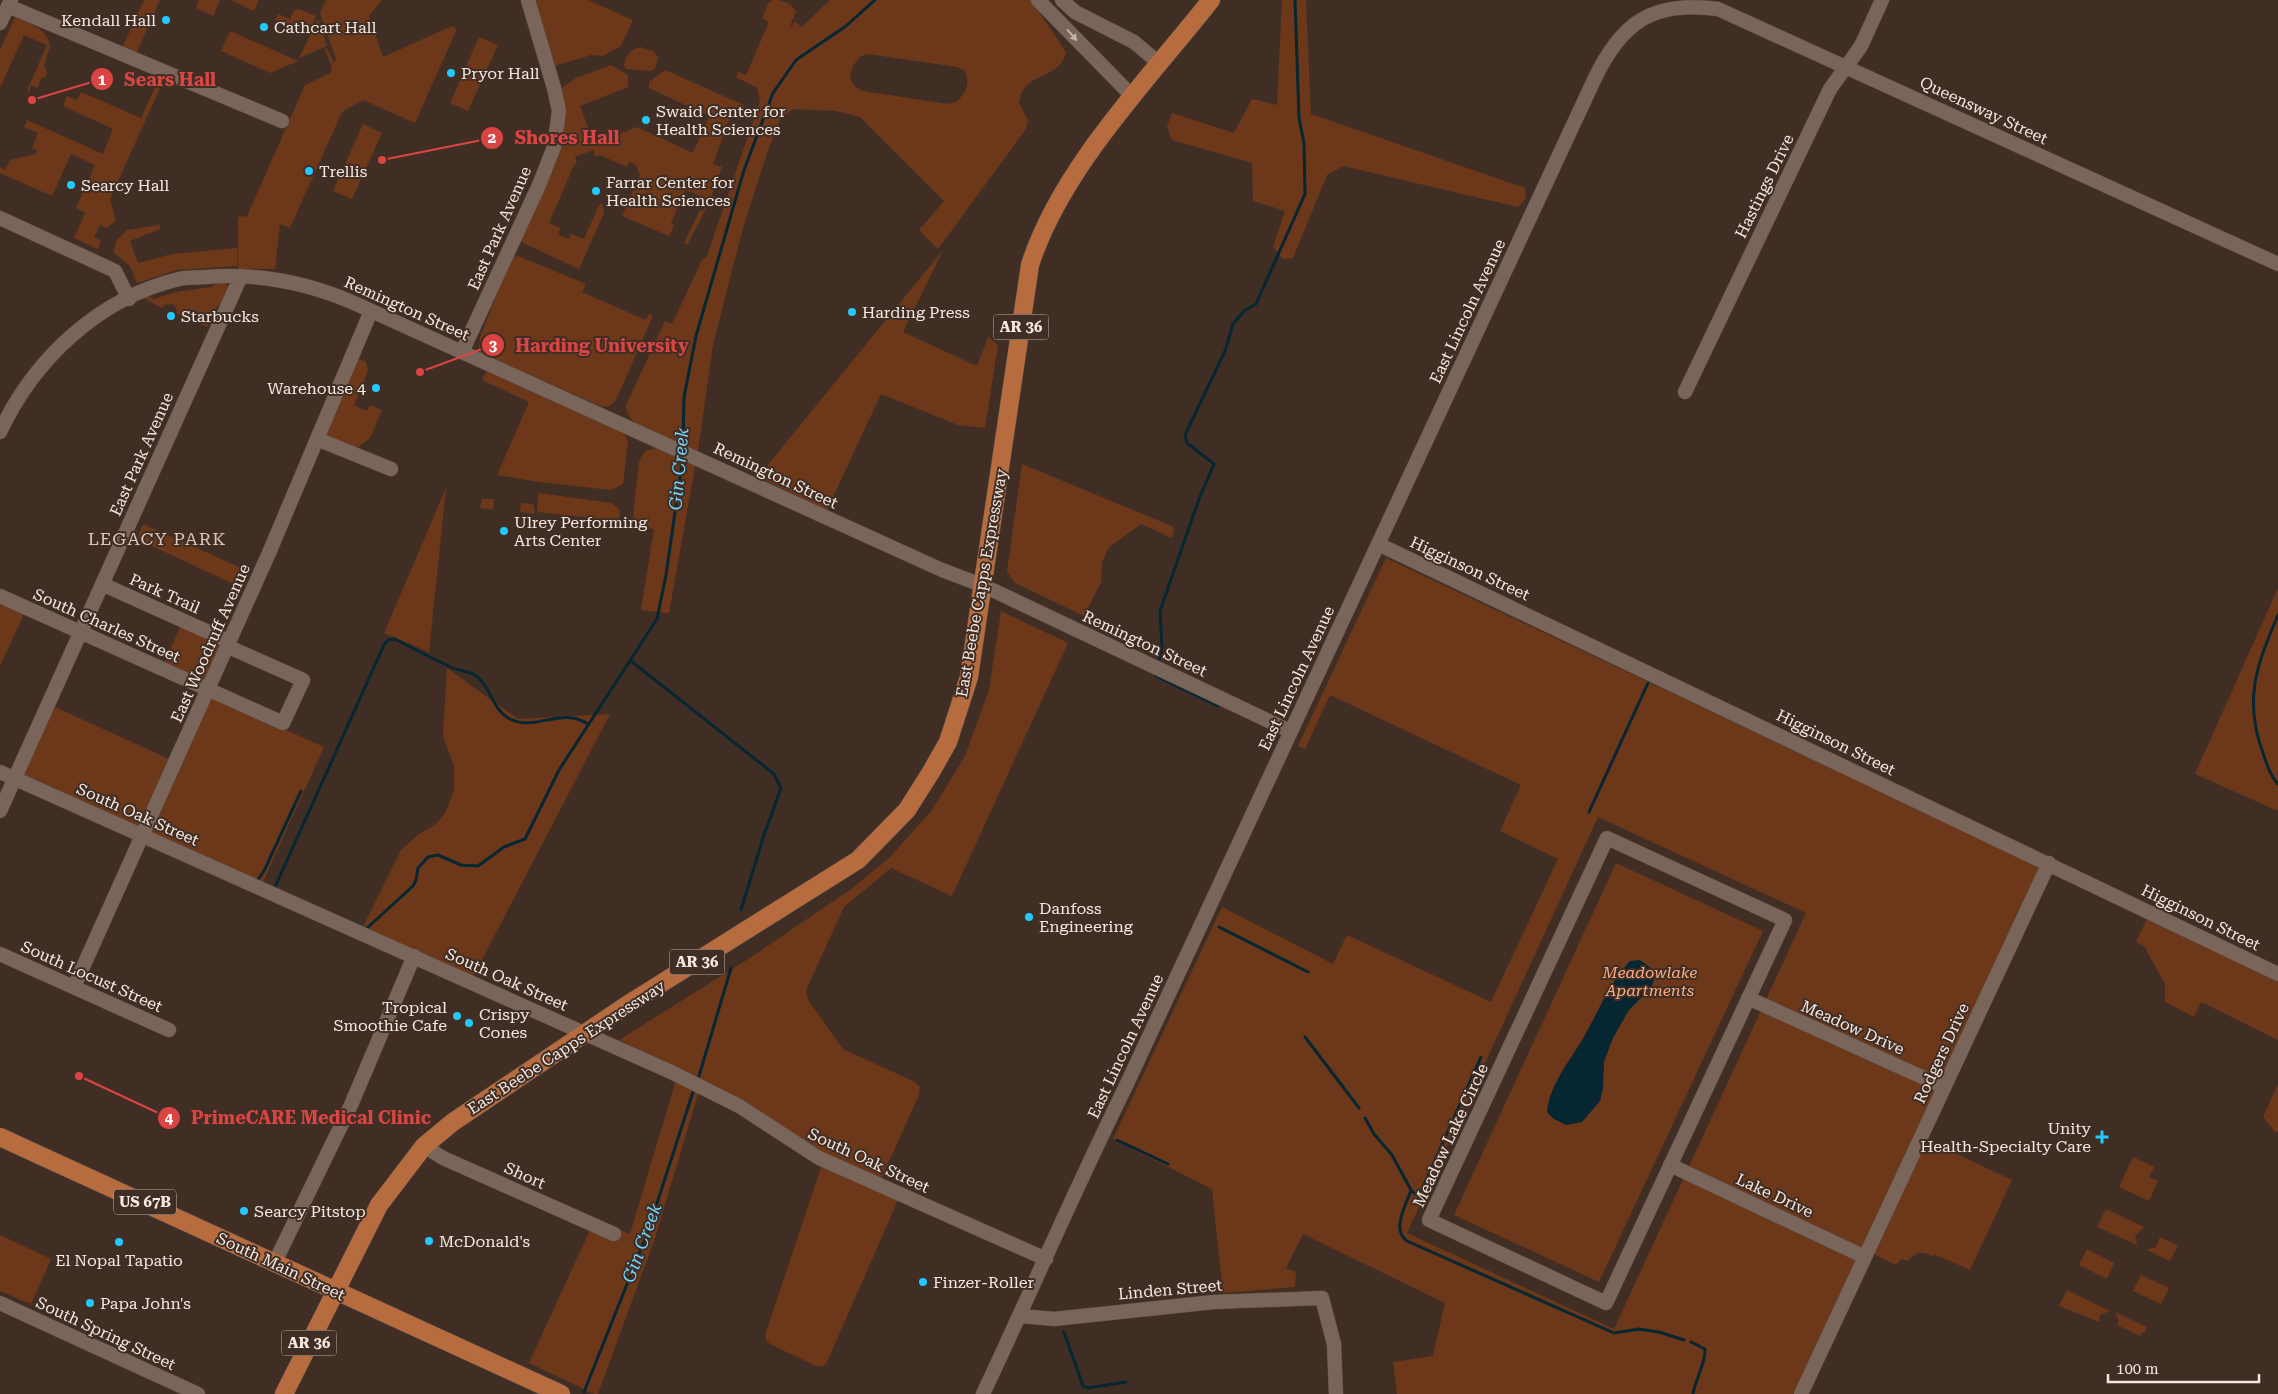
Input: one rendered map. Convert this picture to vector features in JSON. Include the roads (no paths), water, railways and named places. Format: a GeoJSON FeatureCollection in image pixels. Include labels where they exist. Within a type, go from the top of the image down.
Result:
{"type":"FeatureCollection","features":[{"type":"Feature","properties":{"kind":"main road","name":"East Beebe Capps Expressway"},"geometry":{"type":"LineString","coordinates":[[334,1291],[379,1206],[424,1146],[453,1122],[587,1034],[630,1003],[858,860],[907,810],[931,772],[951,734],[968,677],[984,586],[1030,265],[1038,239],[1068,184],[1105,131],[1211,0]]}},
{"type":"Feature","properties":{"kind":"main road","name":"South Main Street"},"geometry":{"type":"LineString","coordinates":[[0,1137],[562,1394]]}},
{"type":"Feature","properties":{"kind":"main road","name":"AR 36"},"geometry":{"type":"LineString","coordinates":[[284,1394],[334,1291]]}},
{"type":"Feature","properties":{"kind":"street","name":"East Park Avenue"},"geometry":{"type":"LineString","coordinates":[[462,352],[539,185],[554,147],[558,111],[554,88],[528,0]]}},
{"type":"Feature","properties":{"kind":"street"},"geometry":{"type":"LineString","coordinates":[[1038,0],[1133,97]]}},
{"type":"Feature","properties":{"kind":"street"},"geometry":{"type":"LineString","coordinates":[[1062,0],[1075,12],[1134,42],[1160,64]]}},
{"type":"Feature","properties":{"kind":"street","name":"Hastings Drive"},"geometry":{"type":"LineString","coordinates":[[1685,392],[1830,89],[1861,46],[1882,0]]}},
{"type":"Feature","properties":{"kind":"street"},"geometry":{"type":"LineString","coordinates":[[0,23],[9,3],[282,121]]}},
{"type":"Feature","properties":{"kind":"street","name":"Queensway Street"},"geometry":{"type":"LineString","coordinates":[[1672,5],[1696,4],[1718,9],[2278,264]]}},
{"type":"Feature","properties":{"kind":"street","name":"East Lincoln Avenue"},"geometry":{"type":"LineString","coordinates":[[983,1394],[1021,1316],[1093,1153],[1168,996],[1607,52],[1622,32],[1648,14],[1672,5]]}},
{"type":"Feature","properties":{"kind":"street"},"geometry":{"type":"LineString","coordinates":[[0,218],[115,271],[129,298]]}},
{"type":"Feature","properties":{"kind":"street","name":"East Park Avenue"},"geometry":{"type":"LineString","coordinates":[[0,811],[241,276]]}},
{"type":"Feature","properties":{"kind":"street","name":"Remington Street"},"geometry":{"type":"LineString","coordinates":[[0,432],[23,389],[66,341],[91,319],[129,298],[180,279],[241,276],[275,278],[301,284],[342,298],[942,570],[984,586],[1290,731]]}},
{"type":"Feature","properties":{"kind":"street","name":"East Woodruff Avenue"},"geometry":{"type":"LineString","coordinates":[[74,987],[229,644],[371,311]]}},
{"type":"Feature","properties":{"kind":"street"},"geometry":{"type":"LineString","coordinates":[[317,439],[391,469]]}},
{"type":"Feature","properties":{"kind":"street","name":"Higginson Street"},"geometry":{"type":"LineString","coordinates":[[1378,544],[2278,974]]}},
{"type":"Feature","properties":{"kind":"street","name":"Park Trail"},"geometry":{"type":"LineString","coordinates":[[102,584],[226,640],[231,648],[303,680],[283,723]]}},
{"type":"Feature","properties":{"kind":"street","name":"South Charles Street"},"geometry":{"type":"LineString","coordinates":[[0,596],[283,723]]}},
{"type":"Feature","properties":{"kind":"street","name":"South Oak Street"},"geometry":{"type":"LineString","coordinates":[[0,772],[587,1034],[739,1106],[819,1158],[1046,1260]]}},
{"type":"Feature","properties":{"kind":"street","name":"Meadow Lake Circle"},"geometry":{"type":"LineString","coordinates":[[1607,838],[1784,920],[1748,998],[1606,1303],[1429,1220],[1607,838]]}},
{"type":"Feature","properties":{"kind":"street","name":"Rodgers Drive"},"geometry":{"type":"LineString","coordinates":[[1801,1394],[2049,863]]}},
{"type":"Feature","properties":{"kind":"street","name":"South Locust Street"},"geometry":{"type":"LineString","coordinates":[[0,954],[169,1030]]}},
{"type":"Feature","properties":{"kind":"street"},"geometry":{"type":"LineString","coordinates":[[275,1262],[351,1105],[414,956]]}},
{"type":"Feature","properties":{"kind":"street","name":"Meadow Drive"},"geometry":{"type":"LineString","coordinates":[[1748,998],[1944,1087]]}},
{"type":"Feature","properties":{"kind":"street","name":"Short"},"geometry":{"type":"LineString","coordinates":[[424,1146],[443,1158],[614,1234]]}},
{"type":"Feature","properties":{"kind":"street","name":"Lake Drive"},"geometry":{"type":"LineString","coordinates":[[1670,1165],[1865,1257]]}},
{"type":"Feature","properties":{"kind":"street","name":"Linden Street"},"geometry":{"type":"LineString","coordinates":[[1021,1316],[1054,1319],[1214,1302],[1322,1298],[1334,1344],[1336,1394]]}},
{"type":"Feature","properties":{"kind":"street","name":"South Spring Street"},"geometry":{"type":"LineString","coordinates":[[0,1303],[198,1394]]}},
{"type":"Feature","properties":{"kind":"water"},"geometry":{"type":"Polygon","coordinates":[[[1640,960],[1652,969],[1655,977],[1651,988],[1629,1010],[1613,1038],[1604,1062],[1603,1089],[1600,1101],[1582,1122],[1566,1125],[1554,1119],[1547,1112],[1552,1091],[1623,969],[1630,961],[1640,960]]]}},
{"type":"Feature","properties":{"kind":"waterway","name":"Gin Creek"},"geometry":{"type":"LineString","coordinates":[[683,447],[684,397],[696,336],[744,170],[773,93],[796,60],[846,26],[875,0]]}},
{"type":"Feature","properties":{"kind":"waterway"},"geometry":{"type":"LineString","coordinates":[[1159,659],[1162,647],[1160,611],[1199,499],[1214,464],[1187,443],[1185,435],[1225,351],[1233,324],[1244,311],[1256,304],[1305,194],[1304,143],[1299,118],[1295,0]]}},
{"type":"Feature","properties":{"kind":"waterway"},"geometry":{"type":"LineString","coordinates":[[503,211],[512,215]]}},
{"type":"Feature","properties":{"kind":"waterway"},"geometry":{"type":"LineString","coordinates":[[366,929],[413,886],[418,868],[428,857],[438,855],[461,865],[478,866],[504,847],[525,839],[559,770],[657,619],[666,575],[683,456]]}},
{"type":"Feature","properties":{"kind":"waterway"},"geometry":{"type":"LineString","coordinates":[[2278,615],[2259,666],[2253,699],[2257,734],[2269,770],[2278,784]]}},
{"type":"Feature","properties":{"kind":"waterway"},"geometry":{"type":"LineString","coordinates":[[275,887],[384,645],[388,640],[395,639],[453,668],[475,675],[485,685],[499,710],[510,719],[530,723],[568,717],[588,724]]}},
{"type":"Feature","properties":{"kind":"waterway","name":"Gin Creek"},"geometry":{"type":"LineString","coordinates":[[631,661],[774,774],[781,788],[763,838],[741,910]]}},
{"type":"Feature","properties":{"kind":"waterway"},"geometry":{"type":"LineString","coordinates":[[1156,676],[1218,706]]}},
{"type":"Feature","properties":{"kind":"waterway"},"geometry":{"type":"LineString","coordinates":[[1589,812],[1648,683]]}},
{"type":"Feature","properties":{"kind":"waterway"},"geometry":{"type":"LineString","coordinates":[[257,881],[264,871],[301,791]]}},
{"type":"Feature","properties":{"kind":"waterway"},"geometry":{"type":"LineString","coordinates":[[1219,927],[1308,972]]}},
{"type":"Feature","properties":{"kind":"waterway","name":"Gin Creek"},"geometry":{"type":"LineString","coordinates":[[699,1076],[731,968]]}},
{"type":"Feature","properties":{"kind":"waterway"},"geometry":{"type":"LineString","coordinates":[[1305,1037],[1359,1108]]}},
{"type":"Feature","properties":{"kind":"waterway"},"geometry":{"type":"LineString","coordinates":[[1365,1118],[1374,1134],[1392,1155],[1411,1190],[1415,1194],[1420,1194],[1481,1057]]}},
{"type":"Feature","properties":{"kind":"waterway","name":"Gin Creek"},"geometry":{"type":"LineString","coordinates":[[584,1392],[647,1234],[693,1092]]}},
{"type":"Feature","properties":{"kind":"waterway"},"geometry":{"type":"LineString","coordinates":[[1117,1140],[1168,1164]]}},
{"type":"Feature","properties":{"kind":"waterway"},"geometry":{"type":"LineString","coordinates":[[1411,1190],[1400,1224],[1402,1236],[1407,1241],[1614,1333],[1639,1329],[1659,1332],[1684,1340]]}},
{"type":"Feature","properties":{"kind":"waterway"},"geometry":{"type":"LineString","coordinates":[[1064,1332],[1083,1386],[1088,1388],[1126,1382]]}},
{"type":"Feature","properties":{"kind":"waterway"},"geometry":{"type":"LineString","coordinates":[[1691,1342],[1705,1349],[1704,1360],[1693,1394]]}},
{"type":"Feature","properties":{"kind":"place","name":"Kendall Hall"},"geometry":{"type":"Point","coordinates":[166,20]}},
{"type":"Feature","properties":{"kind":"place","name":"Cathcart Hall"},"geometry":{"type":"Point","coordinates":[264,27]}},
{"type":"Feature","properties":{"kind":"place","name":"Pryor Hall"},"geometry":{"type":"Point","coordinates":[451,73]}},
{"type":"Feature","properties":{"kind":"place","name":"Sears Hall"},"geometry":{"type":"Point","coordinates":[32,100]}},
{"type":"Feature","properties":{"kind":"place","name":"Swaid Center for Health Sciences"},"geometry":{"type":"Point","coordinates":[646,120]}},
{"type":"Feature","properties":{"kind":"place","name":"Shores Hall"},"geometry":{"type":"Point","coordinates":[382,160]}},
{"type":"Feature","properties":{"kind":"place","name":"Trellis"},"geometry":{"type":"Point","coordinates":[309,171]}},
{"type":"Feature","properties":{"kind":"place","name":"Searcy Hall"},"geometry":{"type":"Point","coordinates":[71,185]}},
{"type":"Feature","properties":{"kind":"place","name":"Farrar Center for Health Sciences"},"geometry":{"type":"Point","coordinates":[596,191]}},
{"type":"Feature","properties":{"kind":"place","name":"Harding Press"},"geometry":{"type":"Point","coordinates":[852,312]}},
{"type":"Feature","properties":{"kind":"place","name":"Starbucks"},"geometry":{"type":"Point","coordinates":[171,316]}},
{"type":"Feature","properties":{"kind":"place","name":"Harding University"},"geometry":{"type":"Point","coordinates":[420,372]}},
{"type":"Feature","properties":{"kind":"place","name":"Warehouse 4"},"geometry":{"type":"Point","coordinates":[376,388]}},
{"type":"Feature","properties":{"kind":"place","name":"Ulrey Performing Arts Center"},"geometry":{"type":"Point","coordinates":[504,531]}},
{"type":"Feature","properties":{"kind":"place","name":"Danfoss Engineering"},"geometry":{"type":"Point","coordinates":[1029,917]}},
{"type":"Feature","properties":{"kind":"place","name":"Tropical Smoothie Cafe"},"geometry":{"type":"Point","coordinates":[457,1016]}},
{"type":"Feature","properties":{"kind":"place","name":"Crispy Cones"},"geometry":{"type":"Point","coordinates":[469,1023]}},
{"type":"Feature","properties":{"kind":"place","name":"PrimeCARE Medical Clinic"},"geometry":{"type":"Point","coordinates":[79,1076]}},
{"type":"Feature","properties":{"kind":"place","name":"Unity Health-Specialty Care"},"geometry":{"type":"Point","coordinates":[2102,1137]}},
{"type":"Feature","properties":{"kind":"place","name":"Searcy Pitstop"},"geometry":{"type":"Point","coordinates":[244,1211]}},
{"type":"Feature","properties":{"kind":"place","name":"McDonald's"},"geometry":{"type":"Point","coordinates":[429,1241]}},
{"type":"Feature","properties":{"kind":"place","name":"El Nopal Tapatio"},"geometry":{"type":"Point","coordinates":[119,1242]}},
{"type":"Feature","properties":{"kind":"place","name":"Finzer-Roller"},"geometry":{"type":"Point","coordinates":[923,1282]}},
{"type":"Feature","properties":{"kind":"place","name":"Papa John's"},"geometry":{"type":"Point","coordinates":[90,1303]}},
{"type":"Feature","properties":{"kind":"district","name":"LEGACY PARK"},"geometry":{"type":"Point","coordinates":[157,539]}},
{"type":"Feature","properties":{"kind":"park label","name":"Meadowlake Apartments"},"geometry":{"type":"Point","coordinates":[1650,981]}}]}
